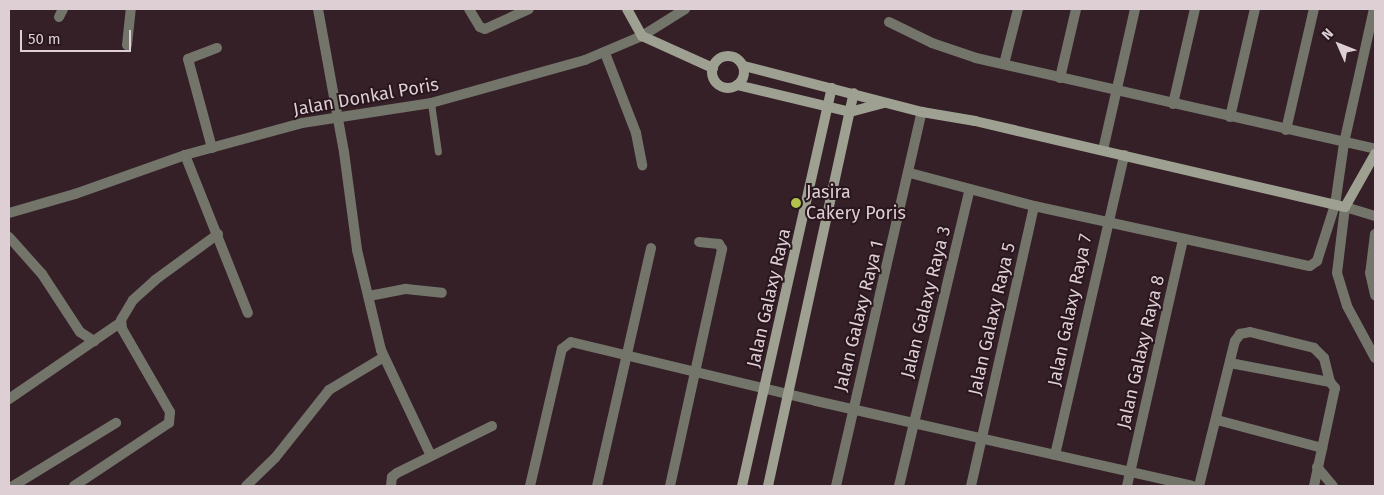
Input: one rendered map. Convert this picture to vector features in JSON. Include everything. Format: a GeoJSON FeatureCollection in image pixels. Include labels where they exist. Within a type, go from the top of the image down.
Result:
{"type":"FeatureCollection","features":[{"type":"Feature","properties":{"kind":"street"},"geometry":{"type":"LineString","coordinates":[[127,45],[131,9]]}},
{"type":"Feature","properties":{"kind":"street"},"geometry":{"type":"LineString","coordinates":[[318,9],[337,116],[357,250],[384,357],[430,456]]}},
{"type":"Feature","properties":{"kind":"street"},"geometry":{"type":"LineString","coordinates":[[469,9],[480,27],[485,29],[529,9]]}},
{"type":"Feature","properties":{"kind":"street"},"geometry":{"type":"LineString","coordinates":[[627,9],[642,36],[713,68]]}},
{"type":"Feature","properties":{"kind":"street","name":"Jalan Donkal Poris"},"geometry":{"type":"LineString","coordinates":[[9,213],[75,194],[185,155],[337,116],[381,113],[431,103],[605,53],[642,36],[685,9]]}},
{"type":"Feature","properties":{"kind":"street"},"geometry":{"type":"LineString","coordinates":[[1004,64],[1018,9]]}},
{"type":"Feature","properties":{"kind":"street"},"geometry":{"type":"LineString","coordinates":[[1060,78],[1076,9]]}},
{"type":"Feature","properties":{"kind":"street"},"geometry":{"type":"LineString","coordinates":[[1103,150],[1135,9]]}},
{"type":"Feature","properties":{"kind":"street"},"geometry":{"type":"LineString","coordinates":[[1173,104],[1195,9]]}},
{"type":"Feature","properties":{"kind":"street"},"geometry":{"type":"LineString","coordinates":[[1230,117],[1255,9]]}},
{"type":"Feature","properties":{"kind":"street"},"geometry":{"type":"LineString","coordinates":[[1286,130],[1314,9]]}},
{"type":"Feature","properties":{"kind":"street"},"geometry":{"type":"LineString","coordinates":[[1374,9],[1344,143],[1344,207],[1337,273],[1347,306],[1375,358]]}},
{"type":"Feature","properties":{"kind":"street"},"geometry":{"type":"LineString","coordinates":[[889,22],[932,43],[1004,64],[1375,149]]}},
{"type":"Feature","properties":{"kind":"street"},"geometry":{"type":"LineString","coordinates":[[212,148],[188,59],[218,48]]}},
{"type":"Feature","properties":{"kind":"street"},"geometry":{"type":"LineString","coordinates":[[605,53],[636,133],[642,165]]}},
{"type":"Feature","properties":{"kind":"street"},"geometry":{"type":"LineString","coordinates":[[713,68],[724,56],[732,56],[744,66],[922,112],[975,121],[1103,150],[1371,214]]}},
{"type":"Feature","properties":{"kind":"street"},"geometry":{"type":"LineString","coordinates":[[737,85],[744,76],[744,66]]}},
{"type":"Feature","properties":{"kind":"street"},"geometry":{"type":"LineString","coordinates":[[713,68],[717,83],[724,87],[737,85],[850,112],[883,102]]}},
{"type":"Feature","properties":{"kind":"street","name":"Jalan Galaxy Raya"},"geometry":{"type":"LineString","coordinates":[[742,486],[832,88]]}},
{"type":"Feature","properties":{"kind":"street"},"geometry":{"type":"LineString","coordinates":[[768,486],[790,394],[854,93]]}},
{"type":"Feature","properties":{"kind":"street","name":"Jalan Galaxy Raya 1"},"geometry":{"type":"LineString","coordinates":[[836,486],[852,410],[910,173],[922,112]]}},
{"type":"Feature","properties":{"kind":"street"},"geometry":{"type":"LineString","coordinates":[[910,173],[1034,206],[1107,220],[1310,266],[1317,261],[1344,207],[1375,154]]}},
{"type":"Feature","properties":{"kind":"street"},"geometry":{"type":"LineString","coordinates":[[185,155],[248,313]]}},
{"type":"Feature","properties":{"kind":"street","name":"Jalan Galaxy Raya 7"},"geometry":{"type":"LineString","coordinates":[[1055,455],[1107,220],[1124,155]]}},
{"type":"Feature","properties":{"kind":"street","name":"Jalan Galaxy Raya 3"},"geometry":{"type":"LineString","coordinates":[[899,486],[970,189]]}},
{"type":"Feature","properties":{"kind":"street","name":"Jalan Galaxy Raya 5"},"geometry":{"type":"LineString","coordinates":[[971,486],[1034,206]]}},
{"type":"Feature","properties":{"kind":"street"},"geometry":{"type":"LineString","coordinates":[[9,399],[120,323],[126,309],[155,280],[218,234]]}},
{"type":"Feature","properties":{"kind":"street"},"geometry":{"type":"LineString","coordinates":[[1375,234],[1370,273],[1375,295]]}},
{"type":"Feature","properties":{"kind":"street"},"geometry":{"type":"LineString","coordinates":[[9,237],[42,274],[80,332],[94,341]]}},
{"type":"Feature","properties":{"kind":"street","name":"Jalan Galaxy Raya 8"},"geometry":{"type":"LineString","coordinates":[[1127,486],[1183,238]]}},
{"type":"Feature","properties":{"kind":"street"},"geometry":{"type":"LineString","coordinates":[[670,486],[722,249],[719,244],[698,242]]}},
{"type":"Feature","properties":{"kind":"street"},"geometry":{"type":"LineString","coordinates":[[597,486],[651,248]]}},
{"type":"Feature","properties":{"kind":"street"},"geometry":{"type":"LineString","coordinates":[[369,296],[406,289],[442,293]]}},
{"type":"Feature","properties":{"kind":"street"},"geometry":{"type":"LineString","coordinates":[[74,486],[169,423],[170,412],[120,323]]}},
{"type":"Feature","properties":{"kind":"street"},"geometry":{"type":"LineString","coordinates":[[1199,486],[1217,420],[1235,341],[1240,334],[1250,332],[1314,348],[1324,358],[1330,382],[1335,388],[1335,396],[1314,486]]}},
{"type":"Feature","properties":{"kind":"street"},"geometry":{"type":"LineString","coordinates":[[530,486],[565,344],[571,342],[852,410],[1192,486]]}},
{"type":"Feature","properties":{"kind":"street"},"geometry":{"type":"LineString","coordinates":[[246,486],[275,458],[329,390],[384,357]]}},
{"type":"Feature","properties":{"kind":"street"},"geometry":{"type":"LineString","coordinates":[[1230,363],[1330,382]]}},
{"type":"Feature","properties":{"kind":"street"},"geometry":{"type":"LineString","coordinates":[[1217,420],[1322,448]]}},
{"type":"Feature","properties":{"kind":"street"},"geometry":{"type":"LineString","coordinates":[[13,486],[116,423]]}},
{"type":"Feature","properties":{"kind":"street"},"geometry":{"type":"LineString","coordinates":[[390,486],[392,477],[397,473],[492,426]]}},
{"type":"Feature","properties":{"kind":"street"},"geometry":{"type":"LineString","coordinates":[[1317,467],[1333,486]]}},
{"type":"Feature","properties":{"kind":"lane"},"geometry":{"type":"LineString","coordinates":[[431,103],[438,152]]}},
{"type":"Feature","properties":{"kind":"place","name":"Jasira Cakery Poris"},"geometry":{"type":"Point","coordinates":[796,203]}}]}
